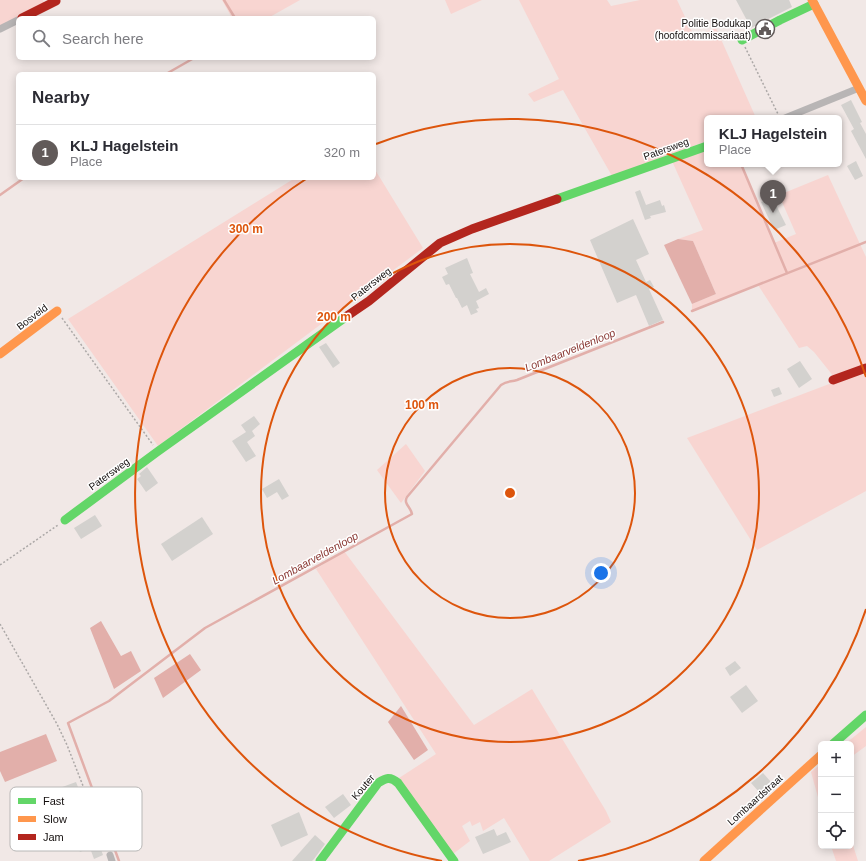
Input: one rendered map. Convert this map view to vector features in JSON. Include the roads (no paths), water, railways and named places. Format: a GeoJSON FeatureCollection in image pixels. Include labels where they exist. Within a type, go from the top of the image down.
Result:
{"type":"FeatureCollection","features":[{"type":"Feature","properties":{"kind":"street"},"geometry":{"type":"LineString","coordinates":[[26,16],[56,0]]}},
{"type":"Feature","properties":{"kind":"street"},"geometry":{"type":"LineString","coordinates":[[742,40],[813,2],[866,101]]}},
{"type":"Feature","properties":{"kind":"street"},"geometry":{"type":"LineString","coordinates":[[0,29],[16,21]]}},
{"type":"Feature","properties":{"kind":"street"},"geometry":{"type":"LineString","coordinates":[[792,115],[859,88]]}},
{"type":"Feature","properties":{"kind":"street","name":"Patersweg"},"geometry":{"type":"LineString","coordinates":[[65,520],[369,301],[440,242],[472,229],[704,147]]}},
{"type":"Feature","properties":{"kind":"street","name":"Bosveld"},"geometry":{"type":"LineString","coordinates":[[0,354],[57,312]]}},
{"type":"Feature","properties":{"kind":"street"},"geometry":{"type":"LineString","coordinates":[[833,380],[866,368]]}},
{"type":"Feature","properties":{"kind":"street"},"geometry":{"type":"LineString","coordinates":[[837,741],[866,715]]}},
{"type":"Feature","properties":{"kind":"street","name":"Lombaardstraat"},"geometry":{"type":"LineString","coordinates":[[704,861],[818,758]]}},
{"type":"Feature","properties":{"kind":"street","name":"Kouter"},"geometry":{"type":"LineString","coordinates":[[320,861],[378,783],[389,778],[394,779],[398,783],[454,861]]}},
{"type":"Feature","properties":{"kind":"waterway"},"geometry":{"type":"LineString","coordinates":[[224,0],[234,16]]}},
{"type":"Feature","properties":{"kind":"waterway"},"geometry":{"type":"LineString","coordinates":[[170,72],[190,60]]}},
{"type":"Feature","properties":{"kind":"waterway"},"geometry":{"type":"LineString","coordinates":[[742,167],[787,273]]}},
{"type":"Feature","properties":{"kind":"waterway"},"geometry":{"type":"LineString","coordinates":[[0,195],[21,180]]}},
{"type":"Feature","properties":{"kind":"waterway","name":"Lombaarveldenloop"},"geometry":{"type":"LineString","coordinates":[[692,311],[866,242]]}},
{"type":"Feature","properties":{"kind":"waterway","name":"Lombaarveldenloop"},"geometry":{"type":"LineString","coordinates":[[92,787],[68,723],[109,701],[205,628],[412,514],[406,502],[407,497],[501,385],[663,322]]}},
{"type":"Feature","properties":{"kind":"waterway","name":"Lombaarveldenloop"},"geometry":{"type":"LineString","coordinates":[[115,851],[119,861]]}},
{"type":"Feature","properties":{"kind":"place","name":"Politie Bodukap (hoofdcommissariaat)"},"geometry":{"type":"Point","coordinates":[765,29]}},
{"type":"Feature","properties":{"kind":"place","name":"KLJ Hagelstein"},"geometry":{"type":"Point","coordinates":[773,213]}}]}
